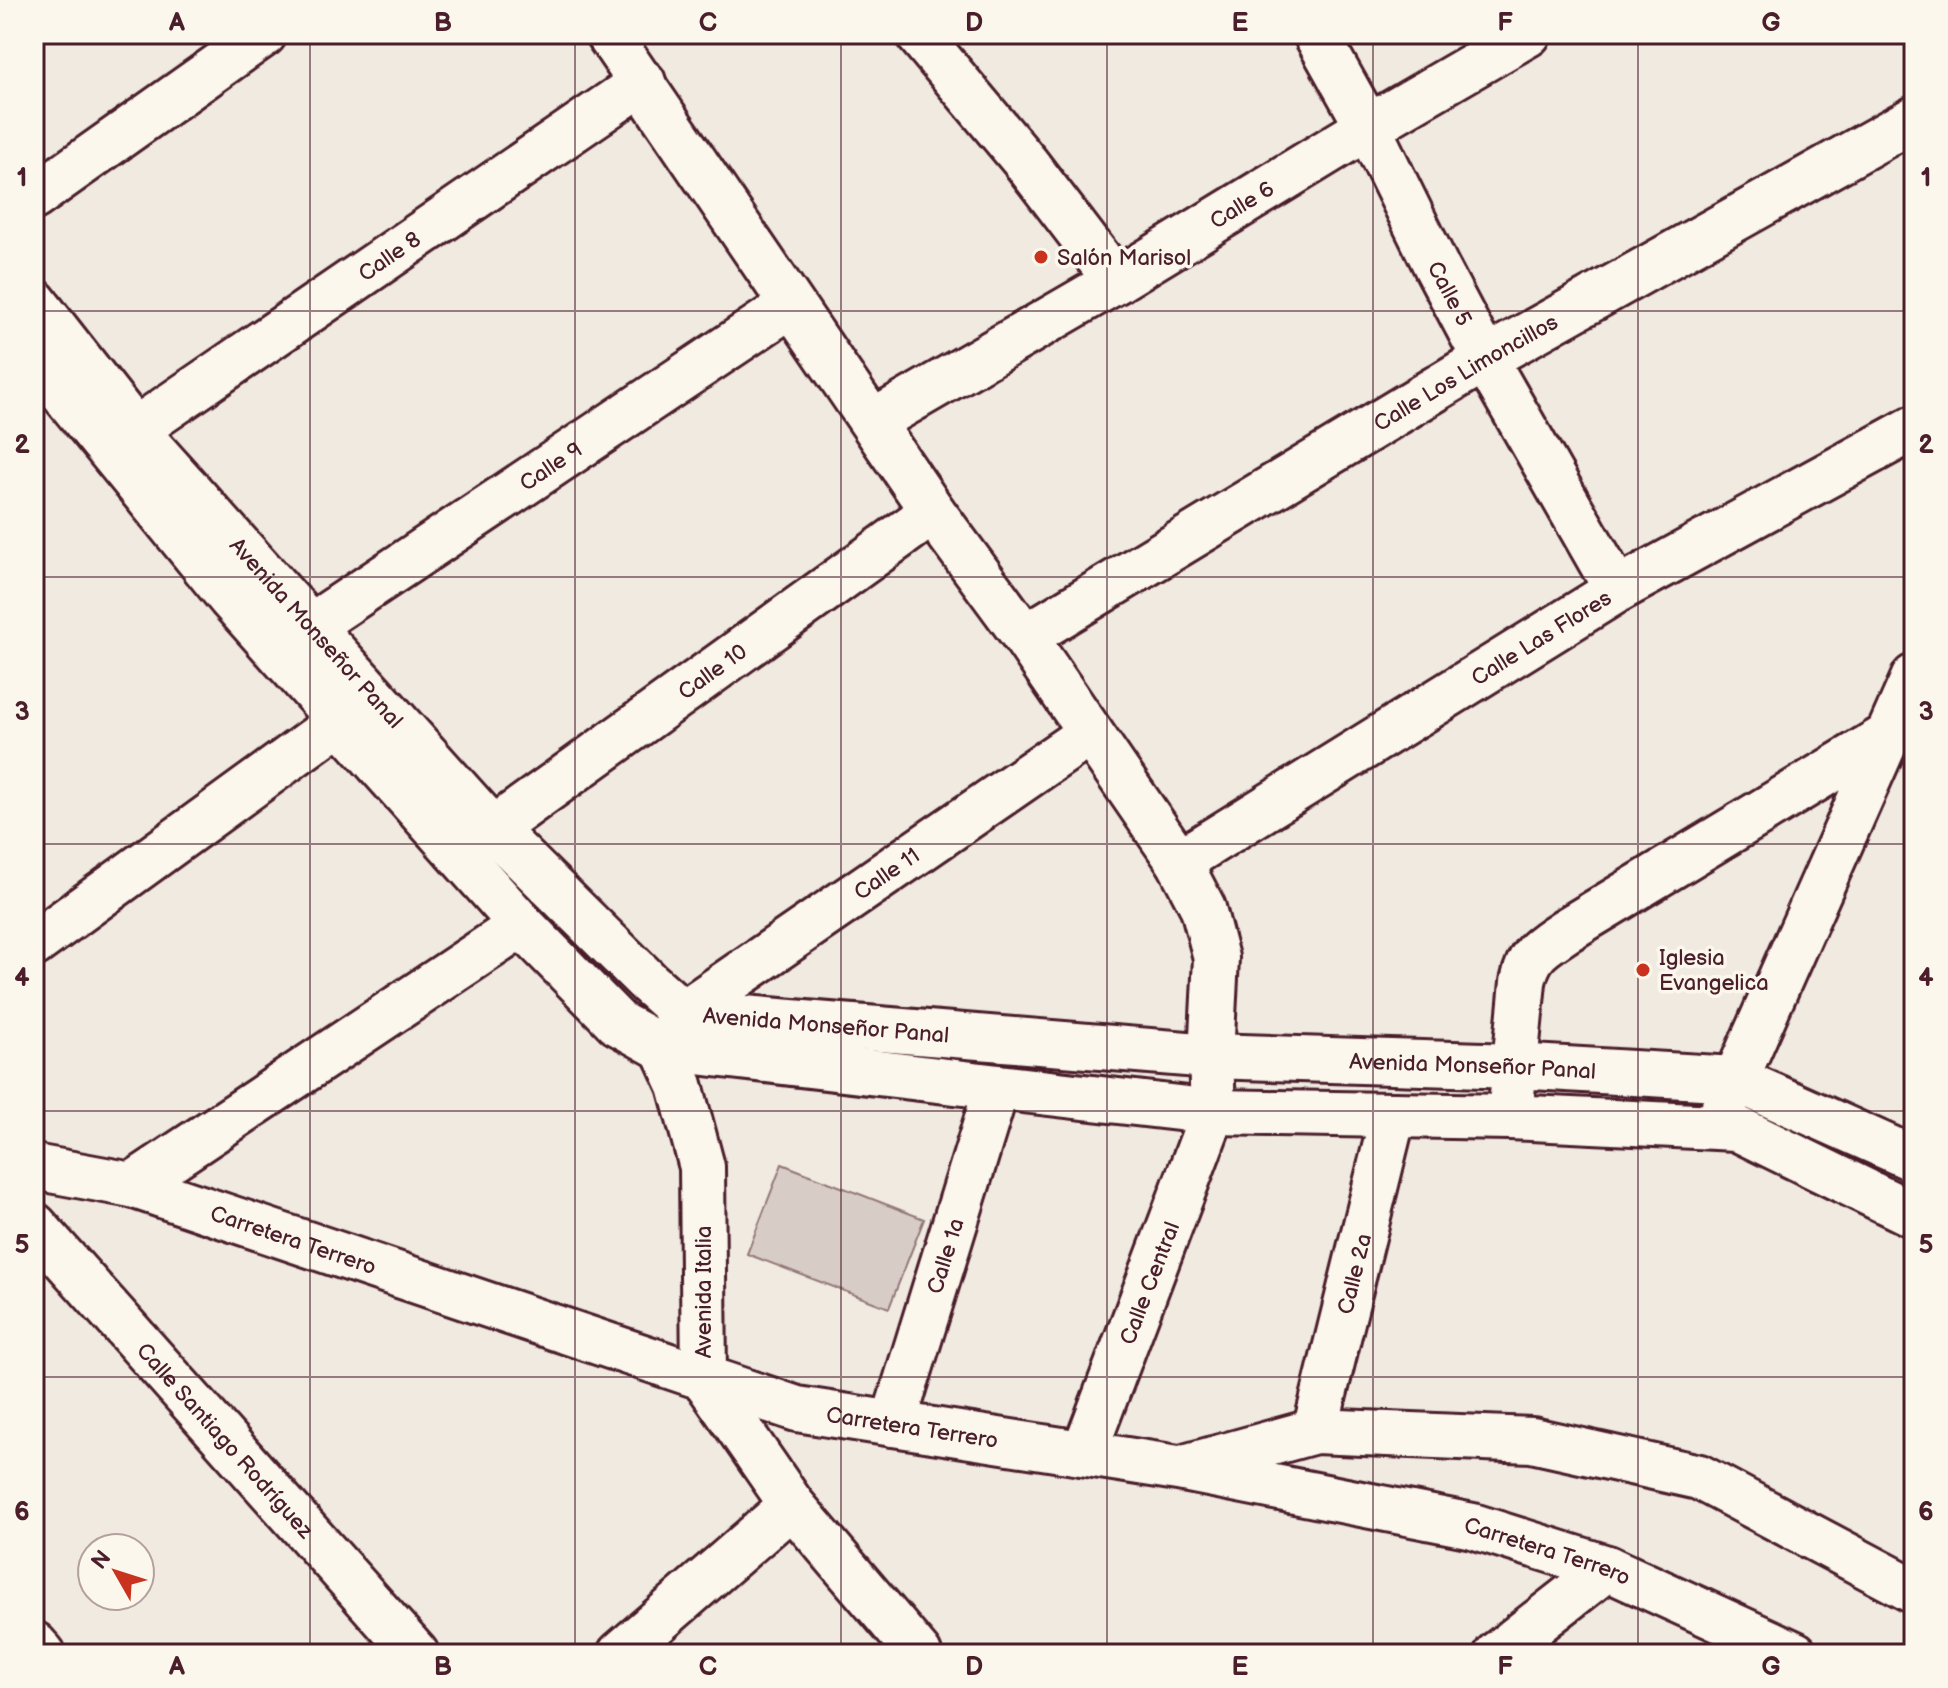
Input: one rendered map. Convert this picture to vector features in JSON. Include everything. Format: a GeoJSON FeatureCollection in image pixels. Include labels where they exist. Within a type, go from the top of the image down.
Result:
{"type":"FeatureCollection","features":[{"type":"Feature","properties":{"kind":"street"},"geometry":{"type":"LineString","coordinates":[[34,197],[264,34]]}},
{"type":"Feature","properties":{"kind":"street"},"geometry":{"type":"LineString","coordinates":[[608,34],[933,512],[1025,637],[1179,862],[1203,908],[1216,958],[1211,1056],[1213,1112]]}},
{"type":"Feature","properties":{"kind":"street"},"geometry":{"type":"LineString","coordinates":[[918,34],[1026,163],[1116,281]]}},
{"type":"Feature","properties":{"kind":"street","name":"Calle 5"},"geometry":{"type":"LineString","coordinates":[[1316,34],[1368,127],[1485,359],[1617,590]]}},
{"type":"Feature","properties":{"kind":"street","name":"Calle 6"},"geometry":{"type":"LineString","coordinates":[[873,422],[1116,281],[1368,127],[1528,34]]}},
{"type":"Feature","properties":{"kind":"street","name":"Calle 8"},"geometry":{"type":"LineString","coordinates":[[135,430],[643,82]]}},
{"type":"Feature","properties":{"kind":"street","name":"Calle Los Limoncillos"},"geometry":{"type":"LineString","coordinates":[[1025,637],[1485,359],[1914,119]]}},
{"type":"Feature","properties":{"kind":"street","name":"Avenida Monseñor Panal"},"geometry":{"type":"LineString","coordinates":[[34,301],[135,430],[232,541],[493,829],[649,983],[673,1030]]}},
{"type":"Feature","properties":{"kind":"street","name":"Calle 9"},"geometry":{"type":"LineString","coordinates":[[311,626],[791,305]]}},
{"type":"Feature","properties":{"kind":"street","name":"Avenida Monseñor Panal"},"geometry":{"type":"LineString","coordinates":[[34,358],[230,598],[522,925],[618,1023],[997,1087],[1213,1112],[1510,1117],[1716,1125],[1736,1128],[1914,1215]]}},
{"type":"Feature","properties":{"kind":"street","name":"Calle Las Flores"},"geometry":{"type":"LineString","coordinates":[[1179,862],[1617,590],[1914,428]]}},
{"type":"Feature","properties":{"kind":"street","name":"Calle 10"},"geometry":{"type":"LineString","coordinates":[[493,829],[933,512]]}},
{"type":"Feature","properties":{"kind":"street"},"geometry":{"type":"LineString","coordinates":[[1716,1125],[1914,677]]}},
{"type":"Feature","properties":{"kind":"street"},"geometry":{"type":"LineString","coordinates":[[34,944],[339,722]]}},
{"type":"Feature","properties":{"kind":"street","name":"Calle 11"},"geometry":{"type":"LineString","coordinates":[[673,1030],[1090,733]]}},
{"type":"Feature","properties":{"kind":"street"},"geometry":{"type":"LineString","coordinates":[[1510,1117],[1523,982],[1527,965],[1536,951],[1889,735]]}},
{"type":"Feature","properties":{"kind":"street"},"geometry":{"type":"LineString","coordinates":[[132,1185],[522,925]]}},
{"type":"Feature","properties":{"kind":"street","name":"Avenida Monseñor Panal"},"geometry":{"type":"LineString","coordinates":[[673,1030],[1211,1056],[1514,1066],[1735,1079],[1914,1159]]}},
{"type":"Feature","properties":{"kind":"street","name":"Avenida Italia"},"geometry":{"type":"LineString","coordinates":[[673,1030],[680,1085],[702,1167],[704,1378],[792,1505],[919,1654]]}},
{"type":"Feature","properties":{"kind":"street","name":"Calle 1a"},"geometry":{"type":"LineString","coordinates":[[893,1424],[997,1087]]}},
{"type":"Feature","properties":{"kind":"street","name":"Calle Central"},"geometry":{"type":"LineString","coordinates":[[1084,1453],[1213,1112]]}},
{"type":"Feature","properties":{"kind":"street","name":"Calle 2a"},"geometry":{"type":"LineString","coordinates":[[1315,1431],[1393,1115]]}},
{"type":"Feature","properties":{"kind":"street","name":"Carretera Terrero"},"geometry":{"type":"LineString","coordinates":[[34,1167],[132,1185],[797,1409],[1178,1468],[1473,1526],[1607,1568],[1795,1654]]}},
{"type":"Feature","properties":{"kind":"street","name":"Calle Santiago Rodríguez"},"geometry":{"type":"LineString","coordinates":[[34,1225],[416,1654]]}},
{"type":"Feature","properties":{"kind":"street"},"geometry":{"type":"LineString","coordinates":[[1178,1468],[1315,1431],[1532,1440],[1699,1477],[1914,1591]]}},
{"type":"Feature","properties":{"kind":"street"},"geometry":{"type":"LineString","coordinates":[[620,1654],[792,1505]]}},
{"type":"Feature","properties":{"kind":"street"},"geometry":{"type":"LineString","coordinates":[[1497,1654],[1607,1568]]}},
{"type":"Feature","properties":{"kind":"street"},"geometry":{"type":"LineString","coordinates":[[34,1644],[43,1654]]}},
{"type":"Feature","properties":{"kind":"shaded area"},"geometry":{"type":"Polygon","coordinates":[[[782,1164],[924,1219],[889,1308],[747,1254],[782,1164]]]}},
{"type":"Feature","properties":{"kind":"place","name":"Salón Marisol"},"geometry":{"type":"Point","coordinates":[1041,257]}},
{"type":"Feature","properties":{"kind":"place","name":"Iglesia Evangelica"},"geometry":{"type":"Point","coordinates":[1643,970]}}]}
